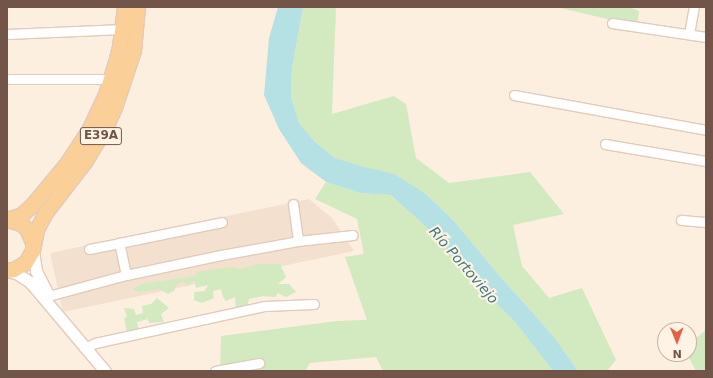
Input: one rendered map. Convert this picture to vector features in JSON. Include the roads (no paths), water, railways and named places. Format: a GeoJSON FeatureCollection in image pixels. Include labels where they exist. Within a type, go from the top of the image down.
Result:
{"type":"FeatureCollection","features":[{"type":"Feature","properties":{"kind":"main road","name":"E39A"},"geometry":{"type":"LineString","coordinates":[[7,220],[22,215],[30,208],[67,164],[90,129],[112,79],[120,47],[125,7]]}},
{"type":"Feature","properties":{"kind":"main road","name":"E39A"},"geometry":{"type":"LineString","coordinates":[[7,271],[21,267],[26,263],[33,251],[37,230],[46,213],[92,151],[115,108],[134,51],[138,7]]}},
{"type":"Feature","properties":{"kind":"main road","name":"E39A"},"geometry":{"type":"LineString","coordinates":[[7,220],[21,224],[27,229],[31,236],[33,251]]}},
{"type":"Feature","properties":{"kind":"street"},"geometry":{"type":"LineString","coordinates":[[689,34],[694,7]]}},
{"type":"Feature","properties":{"kind":"street"},"geometry":{"type":"LineString","coordinates":[[612,23],[706,37]]}},
{"type":"Feature","properties":{"kind":"street"},"geometry":{"type":"LineString","coordinates":[[7,34],[123,29]]}},
{"type":"Feature","properties":{"kind":"street"},"geometry":{"type":"LineString","coordinates":[[7,79],[112,79]]}},
{"type":"Feature","properties":{"kind":"street"},"geometry":{"type":"LineString","coordinates":[[514,95],[706,130]]}},
{"type":"Feature","properties":{"kind":"street"},"geometry":{"type":"LineString","coordinates":[[606,144],[706,161]]}},
{"type":"Feature","properties":{"kind":"street"},"geometry":{"type":"LineString","coordinates":[[293,204],[298,240]]}},
{"type":"Feature","properties":{"kind":"street"},"geometry":{"type":"LineString","coordinates":[[681,220],[706,222]]}},
{"type":"Feature","properties":{"kind":"street"},"geometry":{"type":"LineString","coordinates":[[88,249],[222,222]]}},
{"type":"Feature","properties":{"kind":"street"},"geometry":{"type":"LineString","coordinates":[[48,296],[126,275],[298,240],[352,235]]}},
{"type":"Feature","properties":{"kind":"street"},"geometry":{"type":"LineString","coordinates":[[119,242],[126,275]]}},
{"type":"Feature","properties":{"kind":"street"},"geometry":{"type":"LineString","coordinates":[[33,251],[36,271],[48,296],[67,326]]}},
{"type":"Feature","properties":{"kind":"street"},"geometry":{"type":"LineString","coordinates":[[7,271],[16,273],[30,282],[84,348],[105,371]]}},
{"type":"Feature","properties":{"kind":"street"},"geometry":{"type":"LineString","coordinates":[[84,348],[95,343],[265,306],[314,304]]}},
{"type":"Feature","properties":{"kind":"street"},"geometry":{"type":"LineString","coordinates":[[215,371],[259,363]]}},
{"type":"Feature","properties":{"kind":"water","name":"Río Portoviejo"},"geometry":{"type":"Polygon","coordinates":[[[278,7],[303,7],[292,69],[291,97],[299,123],[315,142],[335,158],[394,174],[426,194],[453,220],[498,274],[554,337],[578,371],[553,371],[515,322],[472,280],[436,236],[391,195],[360,193],[326,182],[301,163],[279,129],[264,95],[269,38],[278,7]]]}}]}
